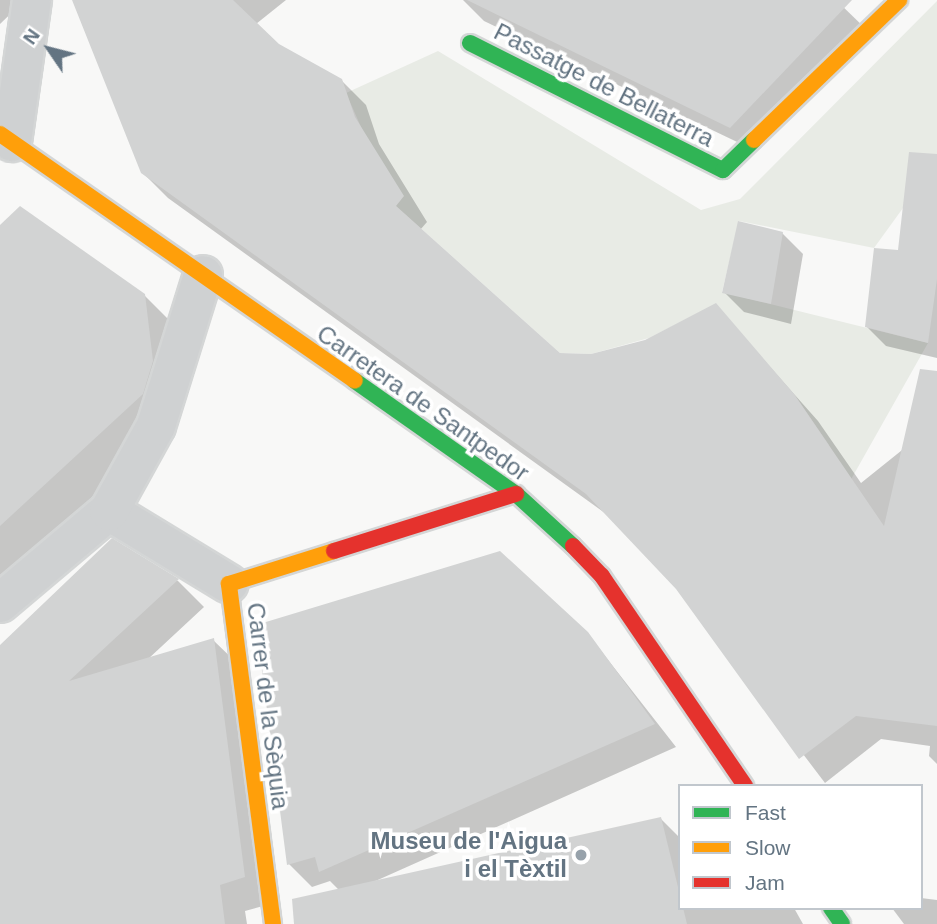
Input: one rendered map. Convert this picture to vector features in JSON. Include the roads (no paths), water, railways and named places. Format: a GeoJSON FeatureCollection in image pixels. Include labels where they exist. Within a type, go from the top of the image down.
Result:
{"type":"FeatureCollection","features":[{"type":"Feature","properties":{"kind":"street"},"geometry":{"type":"LineString","coordinates":[[6,138],[32,0]]}},
{"type":"Feature","properties":{"kind":"street","name":"Passatge de Bellaterra"},"geometry":{"type":"LineString","coordinates":[[470,43],[723,170],[900,0]]}},
{"type":"Feature","properties":{"kind":"street","name":"Carretera de Santpedor"},"geometry":{"type":"LineString","coordinates":[[6,138],[516,494],[602,576],[744,784]]}},
{"type":"Feature","properties":{"kind":"street"},"geometry":{"type":"LineString","coordinates":[[0,603],[109,511],[156,426],[203,275]]}},
{"type":"Feature","properties":{"kind":"street","name":"Carrer de la Sèquia"},"geometry":{"type":"LineString","coordinates":[[273,924],[229,584],[516,494]]}},
{"type":"Feature","properties":{"kind":"street"},"geometry":{"type":"LineString","coordinates":[[109,511],[229,584]]}},
{"type":"Feature","properties":{"kind":"place","name":"Museu de l'Aigua i el Tèxtil"},"geometry":{"type":"Point","coordinates":[581,855]}}]}
